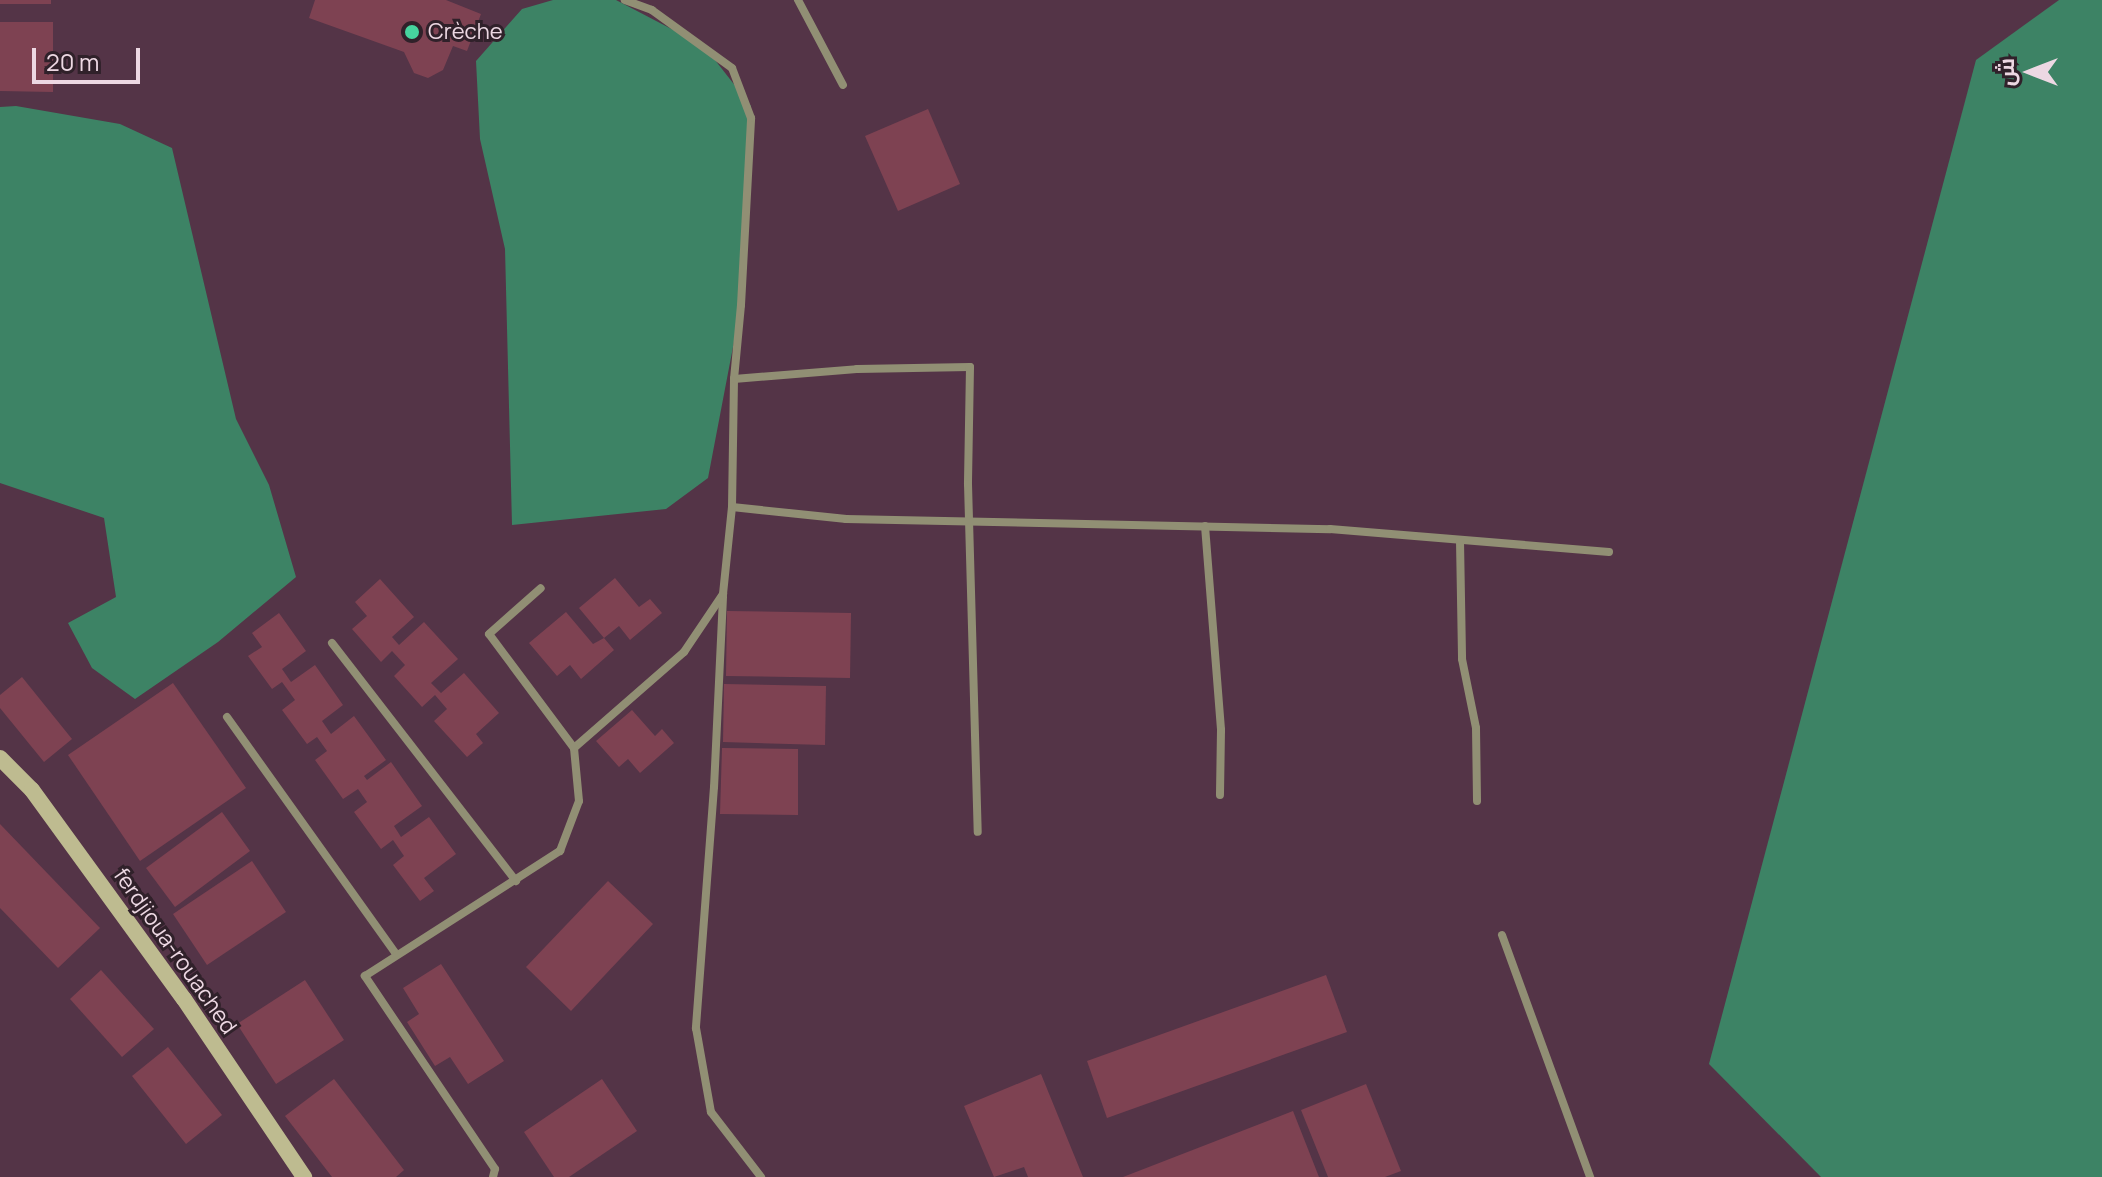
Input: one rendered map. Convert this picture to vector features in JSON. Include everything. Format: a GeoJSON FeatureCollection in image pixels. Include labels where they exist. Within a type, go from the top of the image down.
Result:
{"type":"FeatureCollection","features":[{"type":"Feature","properties":{"kind":"main road","name":"ferdjioua-rouached"},"geometry":{"type":"LineString","coordinates":[[0,758],[32,790],[166,974],[304,1177]]}},
{"type":"Feature","properties":{"kind":"street"},"geometry":{"type":"LineString","coordinates":[[625,0],[652,10],[732,68],[751,118],[734,379],[732,507],[723,594],[714,787],[696,1028],[711,1112],[761,1177]]}},
{"type":"Feature","properties":{"kind":"street"},"geometry":{"type":"LineString","coordinates":[[798,0],[843,85]]}},
{"type":"Feature","properties":{"kind":"street"},"geometry":{"type":"LineString","coordinates":[[734,379],[857,369],[970,367],[968,484],[972,521],[978,832]]}},
{"type":"Feature","properties":{"kind":"street"},"geometry":{"type":"LineString","coordinates":[[732,507],[846,519],[1330,529],[1609,552]]}},
{"type":"Feature","properties":{"kind":"street"},"geometry":{"type":"LineString","coordinates":[[1205,526],[1221,730],[1220,795]]}},
{"type":"Feature","properties":{"kind":"street"},"geometry":{"type":"LineString","coordinates":[[1460,541],[1462,659],[1476,728],[1477,801]]}},
{"type":"Feature","properties":{"kind":"street"},"geometry":{"type":"LineString","coordinates":[[493,1177],[495,1169],[365,976],[560,851],[579,801],[574,748],[489,634],[541,588]]}},
{"type":"Feature","properties":{"kind":"street"},"geometry":{"type":"LineString","coordinates":[[574,748],[684,652],[723,594]]}},
{"type":"Feature","properties":{"kind":"street"},"geometry":{"type":"LineString","coordinates":[[332,643],[516,881]]}},
{"type":"Feature","properties":{"kind":"street"},"geometry":{"type":"LineString","coordinates":[[227,717],[397,955]]}},
{"type":"Feature","properties":{"kind":"street"},"geometry":{"type":"LineString","coordinates":[[1502,935],[1590,1177]]}},
{"type":"Feature","properties":{"kind":"green space"},"geometry":{"type":"Polygon","coordinates":[[[553,0],[616,0],[704,46],[751,106],[741,305],[708,478],[666,509],[512,525],[505,249],[480,139],[476,61],[522,9],[553,0]]]}},
{"type":"Feature","properties":{"kind":"green space"},"geometry":{"type":"Polygon","coordinates":[[[2059,0],[2102,0],[2102,1177],[1821,1177],[1709,1064],[1976,60],[2059,0]]]}},
{"type":"Feature","properties":{"kind":"green space"},"geometry":{"type":"Polygon","coordinates":[[[16,106],[120,124],[172,148],[236,419],[269,485],[296,577],[218,642],[135,699],[92,668],[68,623],[116,597],[104,518],[0,483],[0,107],[16,106]]]}},
{"type":"Feature","properties":{"kind":"building"},"geometry":{"type":"Polygon","coordinates":[[[0,0],[51,0],[51,4],[0,4],[0,0]]]}},
{"type":"Feature","properties":{"kind":"building","name":"Crèche"},"geometry":{"type":"Polygon","coordinates":[[[315,0],[446,0],[481,14],[467,51],[453,46],[443,70],[428,78],[414,73],[404,52],[309,18],[315,0]]]}},
{"type":"Feature","properties":{"kind":"building"},"geometry":{"type":"Polygon","coordinates":[[[0,22],[53,22],[53,92],[0,91],[0,22]]]}},
{"type":"Feature","properties":{"kind":"building"},"geometry":{"type":"Polygon","coordinates":[[[928,109],[960,184],[898,211],[865,136],[928,109]]]}},
{"type":"Feature","properties":{"kind":"building"},"geometry":{"type":"Polygon","coordinates":[[[615,578],[639,607],[650,599],[662,613],[630,640],[619,626],[604,638],[579,608],[615,578]]]}},
{"type":"Feature","properties":{"kind":"building"},"geometry":{"type":"Polygon","coordinates":[[[380,579],[414,617],[392,637],[399,645],[424,622],[458,659],[431,683],[441,693],[464,673],[499,713],[476,734],[483,743],[467,757],[434,721],[447,709],[435,695],[422,707],[394,676],[405,665],[392,651],[381,662],[352,629],[367,616],[355,602],[380,579]]]}},
{"type":"Feature","properties":{"kind":"building"},"geometry":{"type":"Polygon","coordinates":[[[727,611],[851,613],[850,678],[726,676],[727,611]]]}},
{"type":"Feature","properties":{"kind":"building"},"geometry":{"type":"Polygon","coordinates":[[[566,612],[593,644],[604,638],[614,650],[581,679],[570,665],[557,676],[529,643],[566,612]]]}},
{"type":"Feature","properties":{"kind":"building"},"geometry":{"type":"Polygon","coordinates":[[[279,613],[306,651],[282,669],[291,682],[315,665],[343,705],[322,721],[331,734],[354,716],[386,760],[364,776],[367,780],[391,762],[422,806],[394,826],[401,837],[429,817],[456,854],[424,878],[434,891],[420,901],[393,865],[404,856],[393,840],[381,849],[354,812],[367,802],[358,789],[343,799],[315,760],[327,751],[317,737],[307,744],[282,710],[295,700],[282,682],[272,689],[248,656],[262,647],[252,633],[279,613]]]}},
{"type":"Feature","properties":{"kind":"building"},"geometry":{"type":"Polygon","coordinates":[[[22,677],[72,739],[44,762],[0,708],[0,695],[22,677]]]}},
{"type":"Feature","properties":{"kind":"building"},"geometry":{"type":"Polygon","coordinates":[[[173,683],[246,788],[140,861],[68,755],[173,683]]]}},
{"type":"Feature","properties":{"kind":"building"},"geometry":{"type":"Polygon","coordinates":[[[724,684],[826,686],[825,745],[723,742],[724,684]]]}},
{"type":"Feature","properties":{"kind":"building"},"geometry":{"type":"Polygon","coordinates":[[[632,710],[655,736],[662,729],[674,743],[640,773],[628,759],[619,767],[596,741],[632,710]]]}},
{"type":"Feature","properties":{"kind":"building"},"geometry":{"type":"Polygon","coordinates":[[[722,748],[798,749],[798,815],[720,814],[722,748]]]}},
{"type":"Feature","properties":{"kind":"building"},"geometry":{"type":"Polygon","coordinates":[[[222,812],[250,851],[175,907],[146,868],[222,812]]]}},
{"type":"Feature","properties":{"kind":"building"},"geometry":{"type":"Polygon","coordinates":[[[0,824],[100,928],[58,968],[0,908],[0,824]]]}},
{"type":"Feature","properties":{"kind":"building"},"geometry":{"type":"Polygon","coordinates":[[[252,861],[286,912],[207,965],[173,914],[252,861]]]}},
{"type":"Feature","properties":{"kind":"building"},"geometry":{"type":"Polygon","coordinates":[[[608,881],[653,924],[571,1011],[526,967],[608,881]]]}},
{"type":"Feature","properties":{"kind":"building"},"geometry":{"type":"Polygon","coordinates":[[[441,964],[504,1061],[468,1084],[450,1057],[435,1066],[407,1022],[419,1014],[403,988],[441,964]]]}},
{"type":"Feature","properties":{"kind":"building"},"geometry":{"type":"Polygon","coordinates":[[[101,970],[154,1029],[122,1057],[70,999],[101,970]]]}},
{"type":"Feature","properties":{"kind":"building"},"geometry":{"type":"Polygon","coordinates":[[[1326,975],[1347,1032],[1107,1118],[1087,1061],[1326,975]]]}},
{"type":"Feature","properties":{"kind":"building"},"geometry":{"type":"Polygon","coordinates":[[[305,980],[344,1040],[276,1084],[237,1024],[305,980]]]}},
{"type":"Feature","properties":{"kind":"building"},"geometry":{"type":"Polygon","coordinates":[[[168,1047],[222,1115],[186,1144],[132,1076],[168,1047]]]}},
{"type":"Feature","properties":{"kind":"building"},"geometry":{"type":"Polygon","coordinates":[[[1041,1074],[1083,1177],[1028,1177],[1024,1167],[994,1177],[964,1106],[1041,1074]]]}},
{"type":"Feature","properties":{"kind":"building"},"geometry":{"type":"Polygon","coordinates":[[[334,1079],[404,1170],[396,1177],[332,1177],[285,1116],[334,1079]]]}},
{"type":"Feature","properties":{"kind":"building"},"geometry":{"type":"Polygon","coordinates":[[[602,1079],[637,1131],[569,1177],[554,1177],[524,1132],[602,1079]]]}},
{"type":"Feature","properties":{"kind":"building"},"geometry":{"type":"Polygon","coordinates":[[[1366,1084],[1401,1171],[1385,1177],[1328,1177],[1301,1110],[1366,1084]]]}},
{"type":"Feature","properties":{"kind":"building"},"geometry":{"type":"Polygon","coordinates":[[[1293,1111],[1319,1177],[1123,1177],[1293,1111]]]}},
{"type":"Feature","properties":{"kind":"place","name":"Crèche"},"geometry":{"type":"Point","coordinates":[412,32]}}]}
